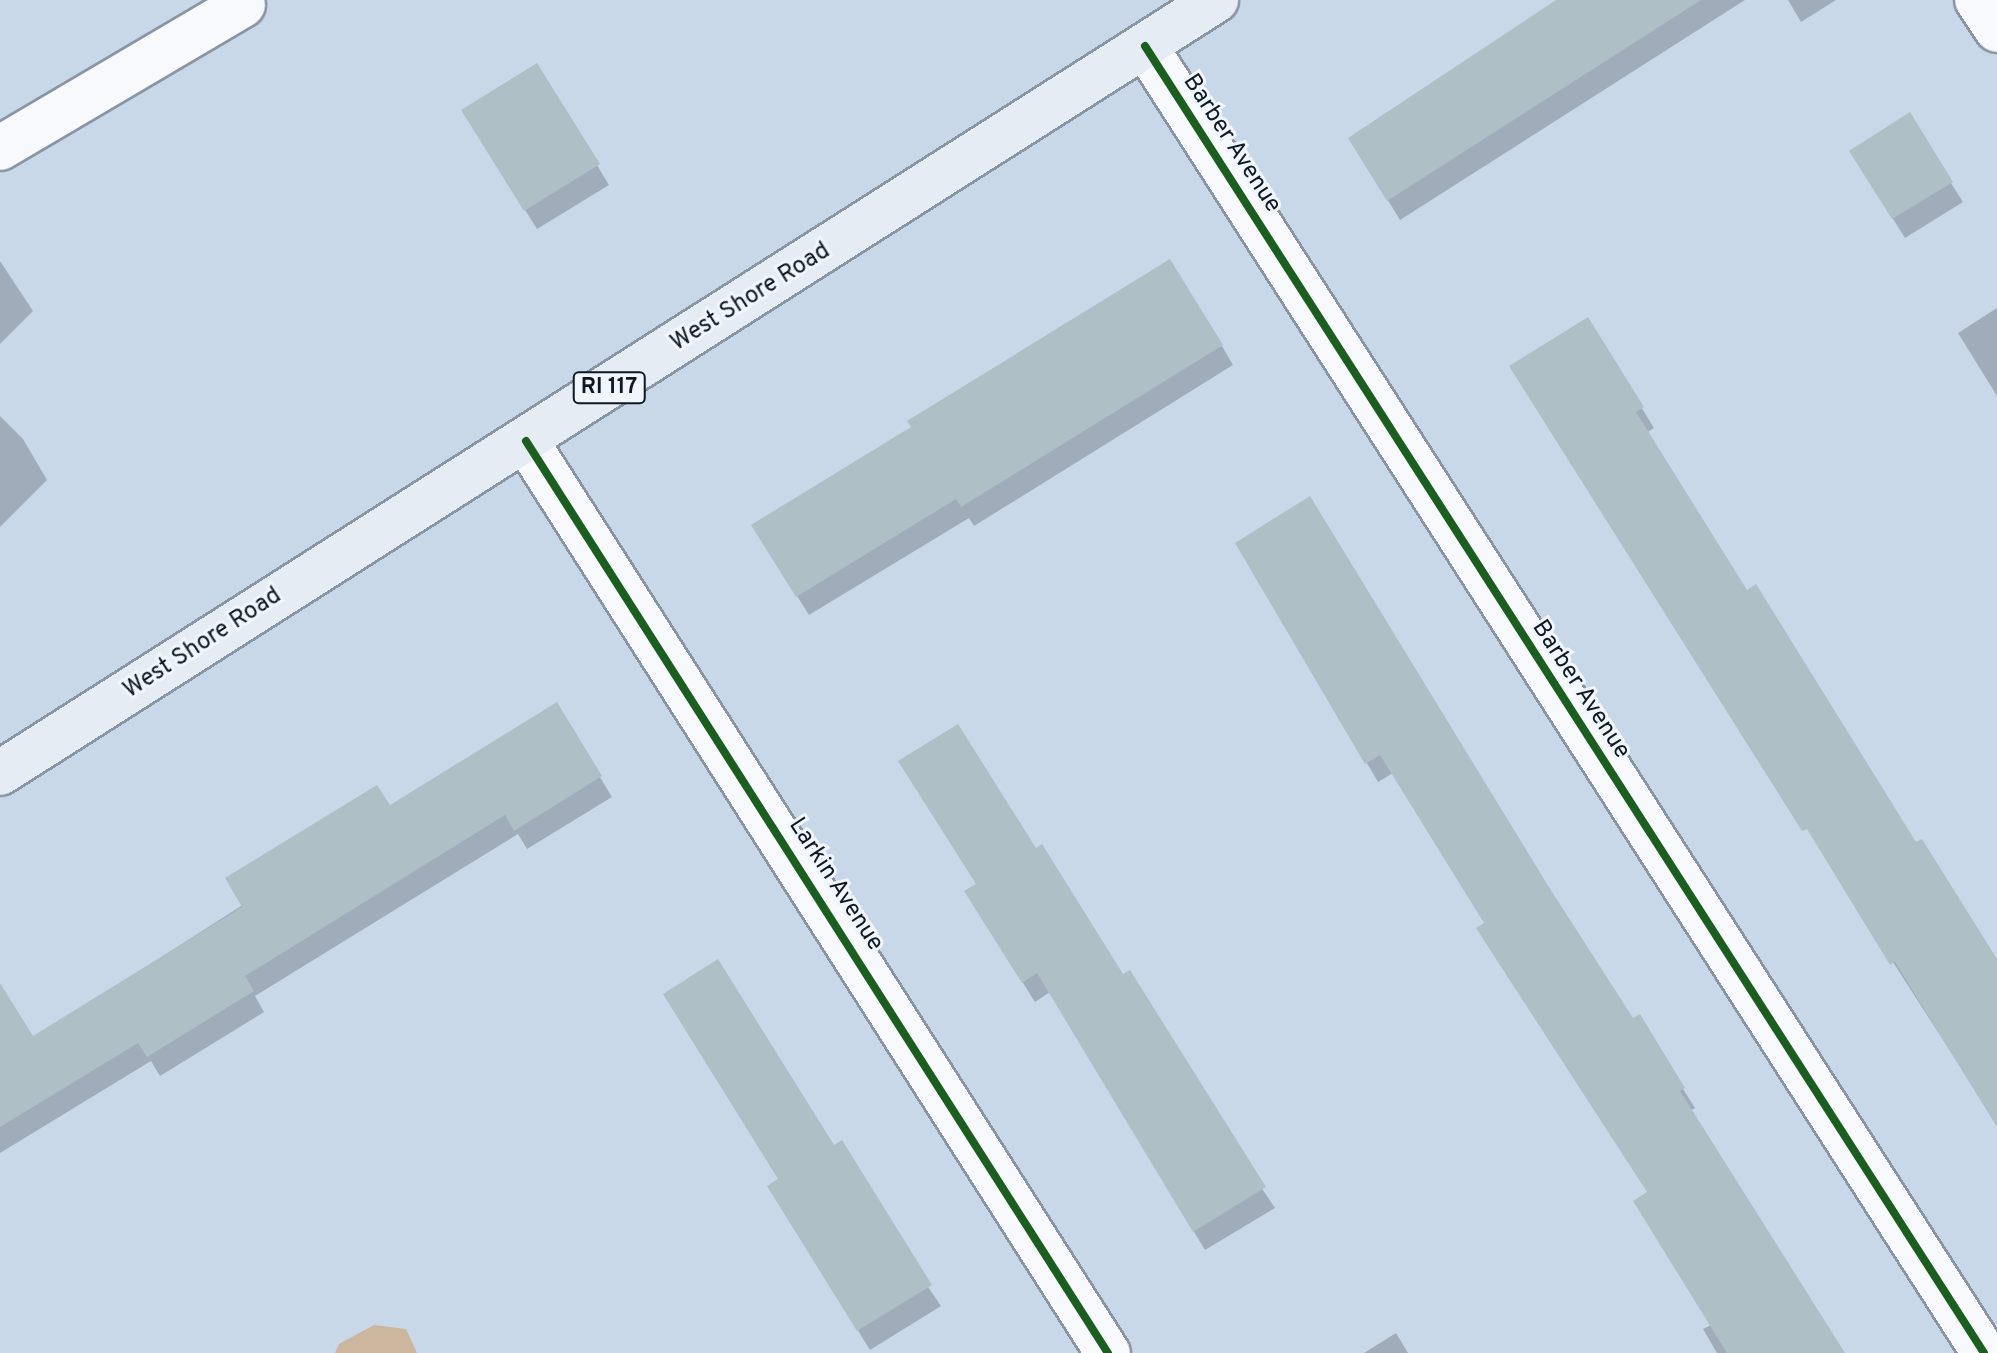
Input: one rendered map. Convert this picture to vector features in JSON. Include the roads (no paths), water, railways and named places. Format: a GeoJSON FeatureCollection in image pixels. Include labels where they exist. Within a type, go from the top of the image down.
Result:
{"type":"FeatureCollection","features":[{"type":"Feature","properties":{"kind":"main road","name":"West Shore Road"},"geometry":{"type":"LineString","coordinates":[[0,773],[1216,0]]}},
{"type":"Feature","properties":{"kind":"street"},"geometry":{"type":"LineString","coordinates":[[1977,0],[1997,30]]}},
{"type":"Feature","properties":{"kind":"street"},"geometry":{"type":"LineString","coordinates":[[0,148],[243,5]]}},
{"type":"Feature","properties":{"kind":"street","name":"Barber Avenue"},"geometry":{"type":"LineString","coordinates":[[1145,46],[1984,1353]]}},
{"type":"Feature","properties":{"kind":"street","name":"Larkin Avenue"},"geometry":{"type":"LineString","coordinates":[[526,441],[1108,1353]]}}]}
